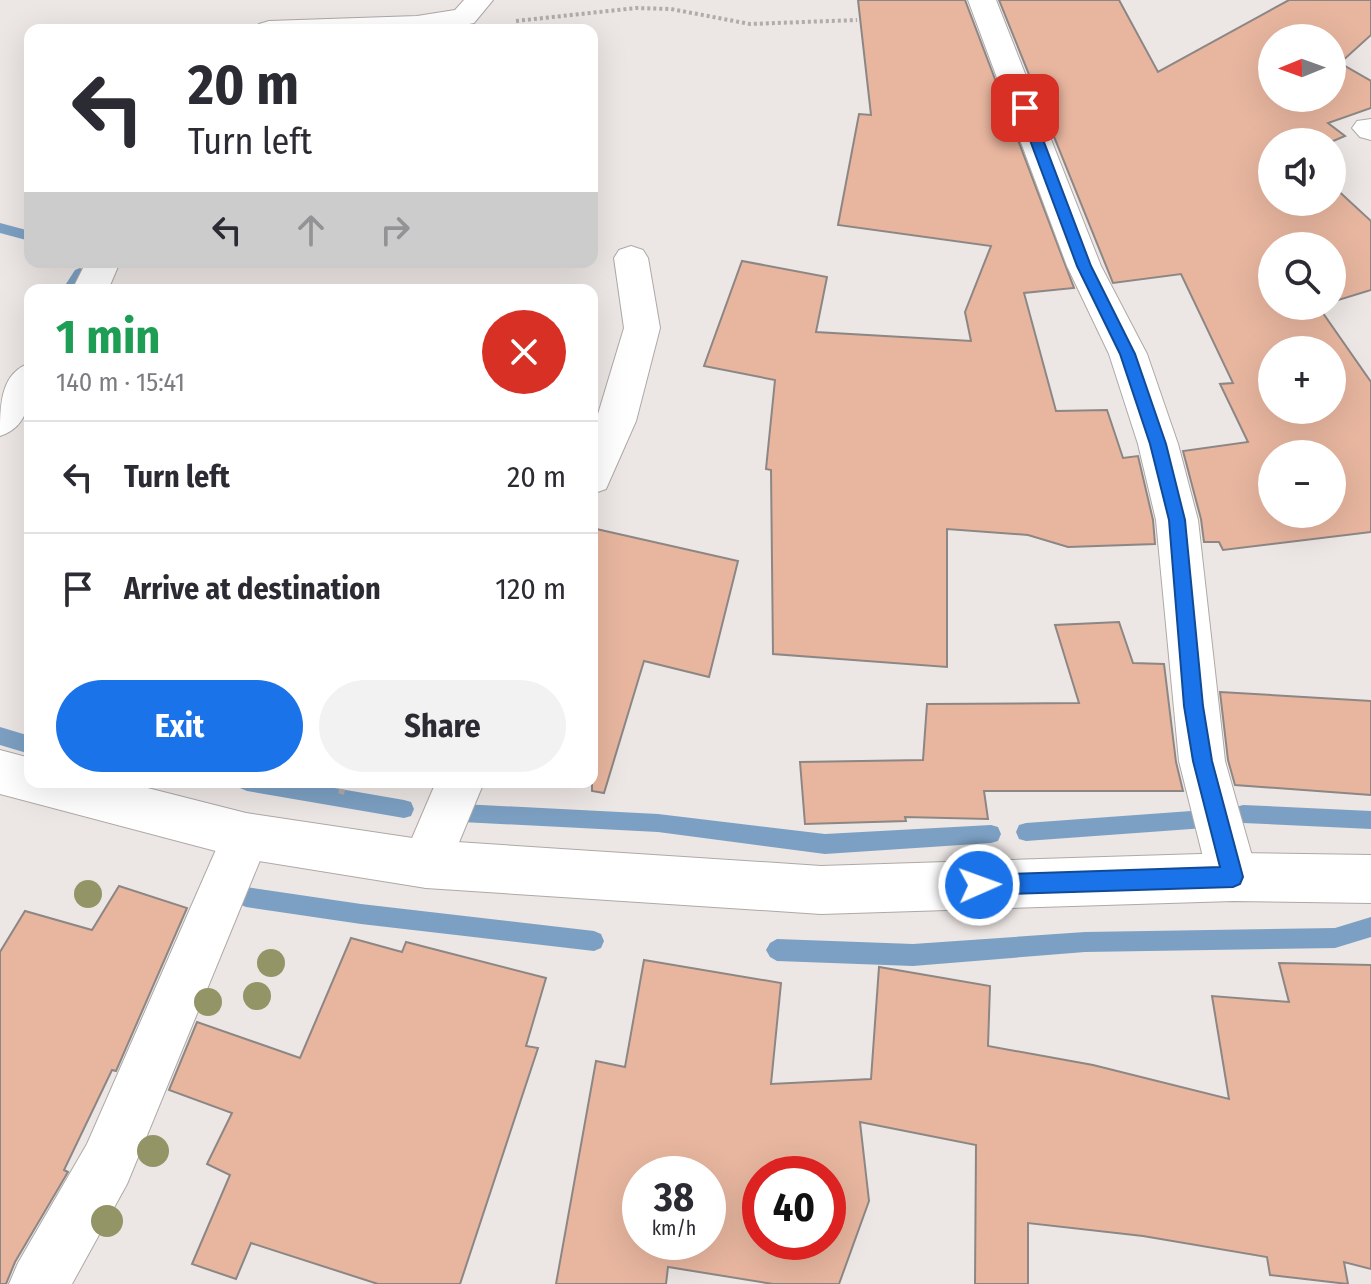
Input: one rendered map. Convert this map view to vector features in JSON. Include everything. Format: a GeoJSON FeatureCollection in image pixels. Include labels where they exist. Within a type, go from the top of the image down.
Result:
{"type":"FeatureCollection","features":[{"type":"Feature","properties":{"kind":"street"},"geometry":{"type":"LineString","coordinates":[[982,0],[1084,266],[1128,354],[1158,444],[1177,520],[1202,761],[1233,877]]}},
{"type":"Feature","properties":{"kind":"street"},"geometry":{"type":"LineString","coordinates":[[420,24],[472,8]]}},
{"type":"Feature","properties":{"kind":"street"},"geometry":{"type":"LineString","coordinates":[[598,464],[617,421],[642,328],[631,258]]}},
{"type":"Feature","properties":{"kind":"street"},"geometry":{"type":"LineString","coordinates":[[0,421],[24,386]]}},
{"type":"Feature","properties":{"kind":"street"},"geometry":{"type":"LineString","coordinates":[[0,772],[24,778]]}},
{"type":"Feature","properties":{"kind":"street"},"geometry":{"type":"LineString","coordinates":[[60,788],[246,836],[426,864],[821,890],[1233,877],[1371,879]]}},
{"type":"Feature","properties":{"kind":"street"},"geometry":{"type":"LineString","coordinates":[[426,864],[458,788]]}},
{"type":"Feature","properties":{"kind":"street"},"geometry":{"type":"LineString","coordinates":[[39,1284],[107,1164],[246,836]]}},
{"type":"Feature","properties":{"kind":"path"},"geometry":{"type":"LineString","coordinates":[[472,8],[488,22],[636,8],[671,9],[750,24],[857,20]]}},
{"type":"Feature","properties":{"kind":"building"},"geometry":{"type":"Polygon","coordinates":[[[858,0],[965,0],[1074,288],[1024,293],[1056,411],[1107,410],[1123,458],[1138,456],[1153,520],[1155,544],[1068,547],[1028,535],[947,529],[947,667],[773,654],[771,470],[766,469],[775,380],[704,366],[742,261],[827,277],[816,332],[971,341],[965,312],[991,246],[838,225],[859,114],[871,115],[858,0]]]}},
{"type":"Feature","properties":{"kind":"building"},"geometry":{"type":"Polygon","coordinates":[[[999,0],[1119,0],[1158,72],[1289,0],[1371,0],[1371,35],[1346,58],[1346,24],[1258,24],[1258,112],[1346,112],[1346,66],[1371,81],[1371,108],[1328,123],[1335,128],[1258,128],[1258,216],[1346,216],[1346,198],[1371,221],[1371,290],[1346,298],[1346,232],[1258,232],[1258,320],[1328,320],[1339,336],[1258,336],[1258,424],[1346,424],[1346,346],[1371,382],[1371,532],[1223,550],[1219,542],[1204,542],[1183,451],[1248,442],[1220,384],[1233,383],[1181,274],[1113,283],[999,0]]]}},
{"type":"Feature","properties":{"kind":"building"},"geometry":{"type":"Polygon","coordinates":[[[598,529],[738,561],[709,677],[644,661],[604,793],[592,791],[592,788],[598,788],[598,529]]]}},
{"type":"Feature","properties":{"kind":"building"},"geometry":{"type":"Polygon","coordinates":[[[1119,622],[1133,663],[1164,664],[1176,762],[1183,791],[984,791],[988,819],[905,817],[906,821],[805,824],[800,762],[923,760],[927,704],[1079,703],[1055,625],[1119,622]]]}},
{"type":"Feature","properties":{"kind":"building"},"geometry":{"type":"Polygon","coordinates":[[[1220,692],[1371,701],[1371,795],[1235,785],[1228,760],[1220,692]]]}},
{"type":"Feature","properties":{"kind":"building"},"geometry":{"type":"Polygon","coordinates":[[[119,886],[187,908],[116,1071],[112,1070],[64,1170],[68,1172],[15,1262],[6,1284],[0,1284],[0,952],[25,911],[92,930],[119,886]]]}},
{"type":"Feature","properties":{"kind":"building"},"geometry":{"type":"Polygon","coordinates":[[[351,938],[402,952],[406,942],[546,978],[526,1046],[538,1048],[460,1284],[378,1284],[251,1243],[236,1279],[192,1264],[230,1175],[207,1164],[232,1113],[169,1090],[197,1022],[300,1058],[351,938]]]}},
{"type":"Feature","properties":{"kind":"building"},"geometry":{"type":"Polygon","coordinates":[[[644,960],[781,983],[771,1084],[871,1079],[879,967],[990,986],[988,1046],[1093,1065],[1229,1099],[1212,996],[1289,1002],[1279,963],[1371,965],[1371,1269],[1344,1262],[1348,1284],[1270,1275],[1267,1257],[1143,1236],[1028,1223],[1028,1284],[975,1284],[976,1145],[860,1122],[869,1201],[839,1284],[773,1284],[668,1267],[666,1284],[556,1284],[596,1061],[625,1067],[644,960]]]}},
{"type":"Feature","properties":{"kind":"waterway"},"geometry":{"type":"LineString","coordinates":[[0,228],[24,234]]}},
{"type":"Feature","properties":{"kind":"waterway"},"geometry":{"type":"LineString","coordinates":[[73,284],[80,273]]}},
{"type":"Feature","properties":{"kind":"waterway"},"geometry":{"type":"LineString","coordinates":[[0,736],[24,743]]}},
{"type":"Feature","properties":{"kind":"waterway"},"geometry":{"type":"LineString","coordinates":[[282,788],[404,809]]}},
{"type":"Feature","properties":{"kind":"waterway"},"geometry":{"type":"LineString","coordinates":[[462,813],[658,823],[825,844],[991,834]]}},
{"type":"Feature","properties":{"kind":"waterway"},"geometry":{"type":"LineString","coordinates":[[1243,814],[1371,820]]}},
{"type":"Feature","properties":{"kind":"waterway"},"geometry":{"type":"LineString","coordinates":[[1026,832],[1205,819]]}},
{"type":"Feature","properties":{"kind":"waterway"},"geometry":{"type":"LineString","coordinates":[[246,897],[361,914],[594,941]]}},
{"type":"Feature","properties":{"kind":"waterway"},"geometry":{"type":"LineString","coordinates":[[777,950],[913,955],[1085,942],[1335,938],[1371,927]]}},
{"type":"Feature","properties":{"kind":"route"},"geometry":{"type":"LineString","coordinates":[[979,885],[1233,877],[1202,761],[1177,520],[1158,444],[1128,354],[1084,266],[1025,108]]}}]}
